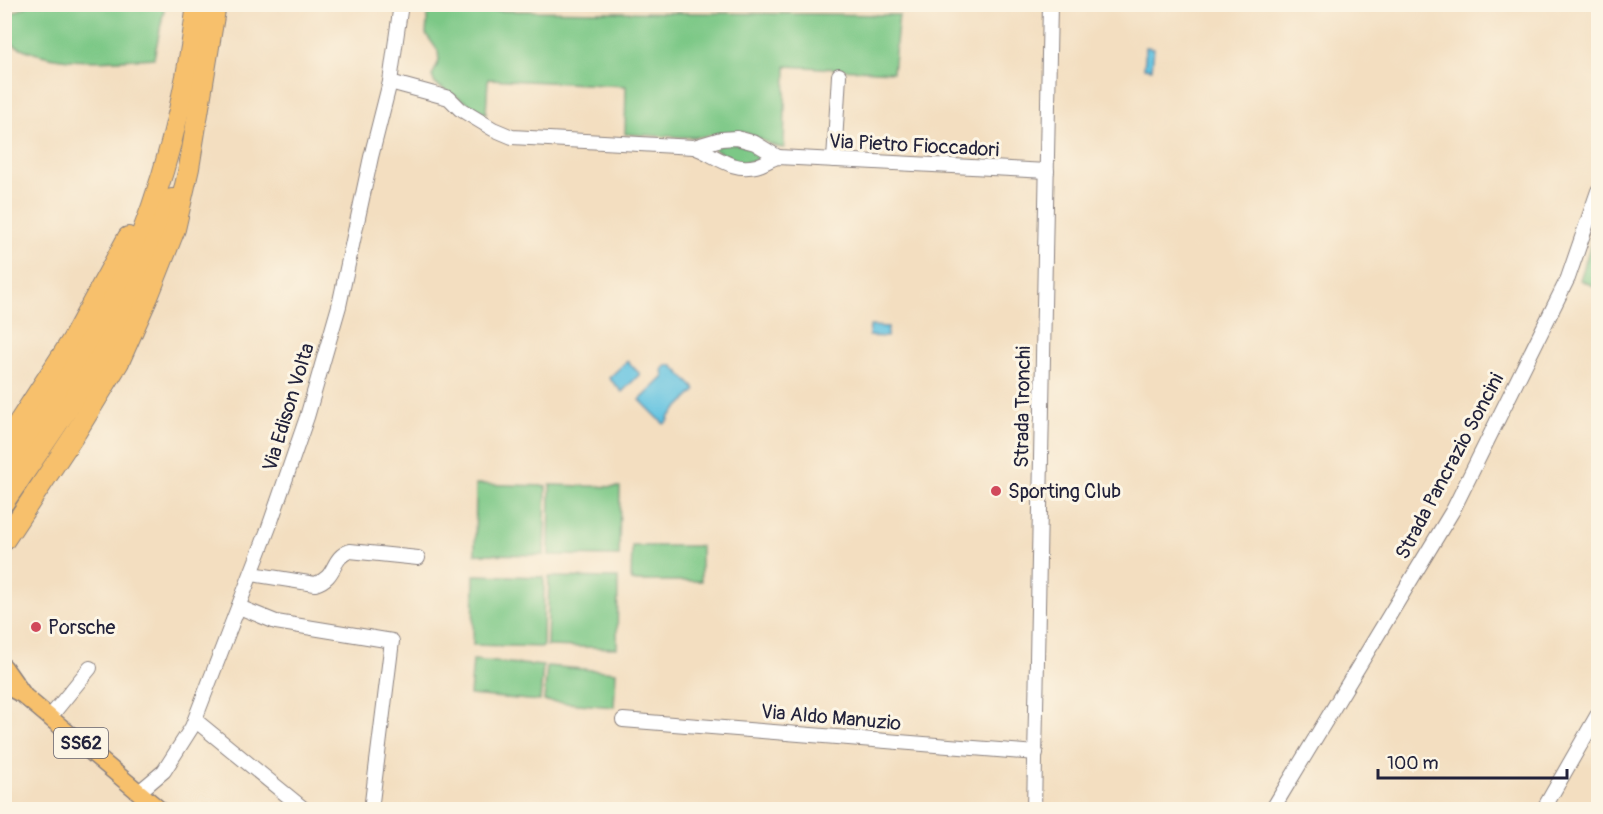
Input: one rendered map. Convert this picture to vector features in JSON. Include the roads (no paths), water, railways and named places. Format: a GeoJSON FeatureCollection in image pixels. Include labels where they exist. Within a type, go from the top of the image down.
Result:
{"type":"FeatureCollection","features":[{"type":"Feature","properties":{"kind":"highway"},"geometry":{"type":"LineString","coordinates":[[4,473],[68,376],[103,317],[133,255],[161,177],[184,85],[197,4]]}},
{"type":"Feature","properties":{"kind":"highway"},"geometry":{"type":"LineString","coordinates":[[4,541],[75,434],[119,362],[175,229],[189,168],[216,4]]}},
{"type":"Feature","properties":{"kind":"highway"},"geometry":{"type":"LineString","coordinates":[[4,502],[80,390],[126,310],[141,278],[179,178],[194,131]]}},
{"type":"Feature","properties":{"kind":"highway"},"geometry":{"type":"LineString","coordinates":[[4,445],[72,340],[132,230],[147,195],[161,177]]}},
{"type":"Feature","properties":{"kind":"main road"},"geometry":{"type":"LineString","coordinates":[[4,667],[23,695]]}},
{"type":"Feature","properties":{"kind":"main road"},"geometry":{"type":"LineString","coordinates":[[4,685],[23,695]]}},
{"type":"Feature","properties":{"kind":"main road","name":"SS62"},"geometry":{"type":"LineString","coordinates":[[23,695],[160,810]]}},
{"type":"Feature","properties":{"kind":"street","name":"Via Edison Volta"},"geometry":{"type":"LineString","coordinates":[[139,792],[164,771],[195,720],[252,574],[307,417],[339,306],[371,157],[390,82],[401,4]]}},
{"type":"Feature","properties":{"kind":"street","name":"Strada Tronchi"},"geometry":{"type":"LineString","coordinates":[[1034,810],[1050,4]]}},
{"type":"Feature","properties":{"kind":"street"},"geometry":{"type":"LineString","coordinates":[[834,160],[839,75]]}},
{"type":"Feature","properties":{"kind":"street","name":"Via Pietro Fioccadori"},"geometry":{"type":"LineString","coordinates":[[390,82],[449,98],[460,109],[477,120],[509,136],[694,147],[717,140],[737,138],[755,143],[778,157]]}},
{"type":"Feature","properties":{"kind":"street","name":"Via Pietro Fioccadori"},"geometry":{"type":"LineString","coordinates":[[694,147],[724,164],[739,167],[756,166],[778,157],[1047,171]]}},
{"type":"Feature","properties":{"kind":"street","name":"Strada Pancrazio Soncini"},"geometry":{"type":"LineString","coordinates":[[1272,810],[1452,510],[1568,278],[1599,191]]}},
{"type":"Feature","properties":{"kind":"street"},"geometry":{"type":"LineString","coordinates":[[252,574],[315,584],[330,577],[338,559],[350,551],[418,558]]}},
{"type":"Feature","properties":{"kind":"street"},"geometry":{"type":"LineString","coordinates":[[239,607],[276,622],[392,641],[371,810]]}},
{"type":"Feature","properties":{"kind":"street"},"geometry":{"type":"LineString","coordinates":[[50,717],[90,668]]}},
{"type":"Feature","properties":{"kind":"street"},"geometry":{"type":"LineString","coordinates":[[1543,810],[1599,714]]}},
{"type":"Feature","properties":{"kind":"street"},"geometry":{"type":"LineString","coordinates":[[195,720],[305,810]]}},
{"type":"Feature","properties":{"kind":"street","name":"Via Aldo Manuzio"},"geometry":{"type":"LineString","coordinates":[[623,720],[1036,753]]}},
{"type":"Feature","properties":{"kind":"water"},"geometry":{"type":"Polygon","coordinates":[[[1146,47],[1154,48],[1152,69],[1144,68],[1146,47]]]}},
{"type":"Feature","properties":{"kind":"water"},"geometry":{"type":"Polygon","coordinates":[[[870,326],[888,327],[887,337],[869,336],[870,326]]]}},
{"type":"Feature","properties":{"kind":"water"},"geometry":{"type":"Polygon","coordinates":[[[627,361],[640,374],[622,392],[609,378],[627,361]]]}},
{"type":"Feature","properties":{"kind":"water"},"geometry":{"type":"Polygon","coordinates":[[[668,365],[673,366],[696,390],[664,424],[640,400],[664,377],[663,369],[668,365]]]}},
{"type":"Feature","properties":{"kind":"place","name":"Sporting Club"},"geometry":{"type":"Point","coordinates":[996,491]}},
{"type":"Feature","properties":{"kind":"place","name":"Porsche"},"geometry":{"type":"Point","coordinates":[36,627]}}]}
